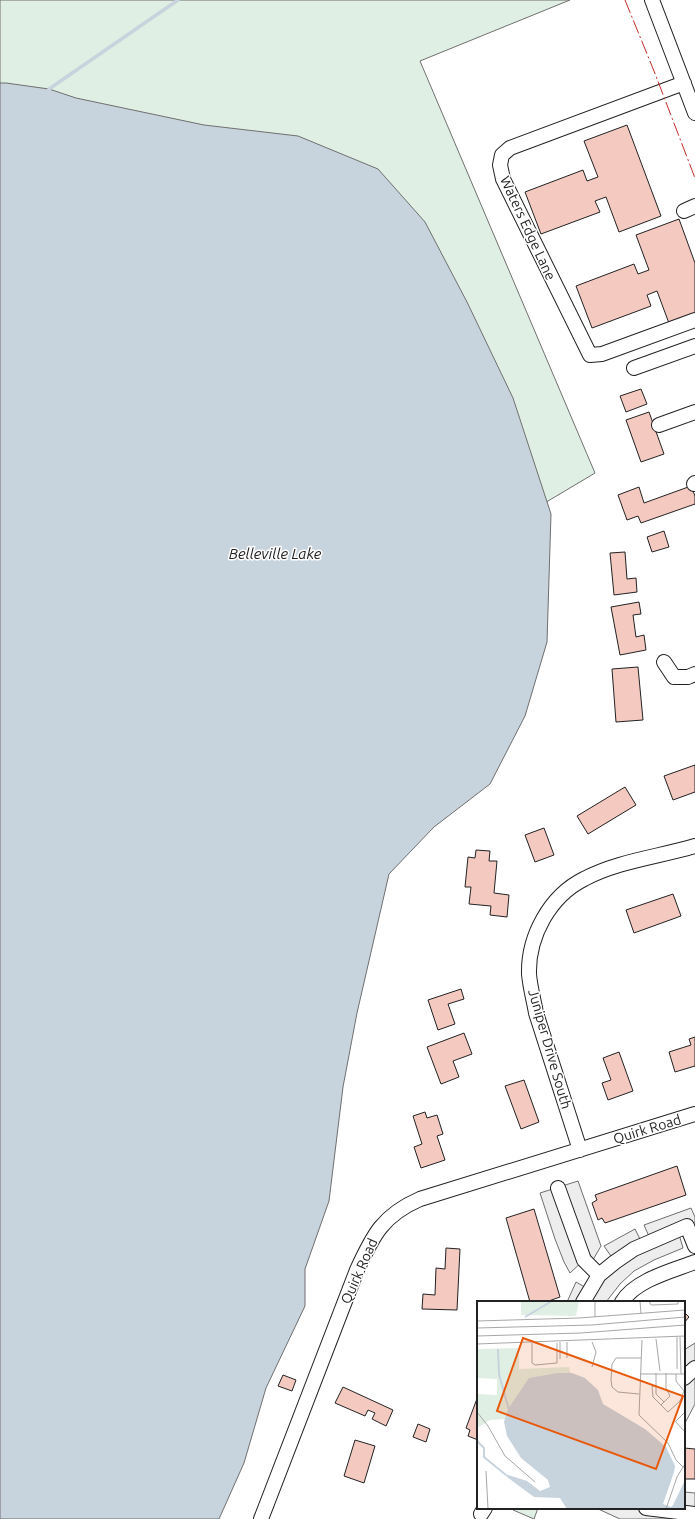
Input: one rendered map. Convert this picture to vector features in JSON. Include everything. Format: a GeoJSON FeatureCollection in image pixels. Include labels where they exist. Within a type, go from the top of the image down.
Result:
{"type":"FeatureCollection","features":[{"type":"Feature","properties":{"kind":"street"},"geometry":{"type":"LineString","coordinates":[[652,0],[695,113]]}},
{"type":"Feature","properties":{"kind":"street","name":"Waters Edge Lane"},"geometry":{"type":"LineString","coordinates":[[684,83],[510,148],[502,155],[500,165],[503,179],[590,355],[602,354],[695,320]]}},
{"type":"Feature","properties":{"kind":"street"},"geometry":{"type":"LineString","coordinates":[[634,368],[695,346]]}},
{"type":"Feature","properties":{"kind":"street"},"geometry":{"type":"LineString","coordinates":[[659,425],[695,412]]}},
{"type":"Feature","properties":{"kind":"street"},"geometry":{"type":"LineString","coordinates":[[664,662],[674,677],[688,677],[695,674]]}},
{"type":"Feature","properties":{"kind":"street","name":"Juniper Drive South"},"geometry":{"type":"LineString","coordinates":[[580,1150],[536,1013],[532,994],[529,975],[530,958],[538,928],[558,898],[583,879],[617,866],[689,847]]}},
{"type":"Feature","properties":{"kind":"street","name":"Quirk Road"},"geometry":{"type":"LineString","coordinates":[[261,1519],[357,1270],[370,1241],[379,1227],[399,1209],[420,1199],[695,1114]]}},
{"type":"Feature","properties":{"kind":"street"},"geometry":{"type":"LineString","coordinates":[[558,1188],[584,1260],[599,1275]]}},
{"type":"Feature","properties":{"kind":"street"},"geometry":{"type":"LineString","coordinates":[[584,1301],[599,1275],[634,1249],[687,1226],[695,1246]]}},
{"type":"Feature","properties":{"kind":"street"},"geometry":{"type":"LineString","coordinates":[[623,1301],[630,1291],[645,1282],[695,1262]]}},
{"type":"Feature","properties":{"kind":"street"},"geometry":{"type":"LineString","coordinates":[[685,1377],[695,1368]]}},
{"type":"Feature","properties":{"kind":"street"},"geometry":{"type":"LineString","coordinates":[[654,1509],[695,1514]]}},
{"type":"Feature","properties":{"kind":"green space"},"geometry":{"type":"Polygon","coordinates":[[[0,0],[570,0],[420,61],[595,473],[486,538],[0,126],[0,0]]]}},
{"type":"Feature","properties":{"kind":"green space"},"geometry":{"type":"Polygon","coordinates":[[[514,1509],[538,1509],[534,1519],[514,1509]]]}},
{"type":"Feature","properties":{"kind":"shaded area"},"geometry":{"type":"Polygon","coordinates":[[[578,1181],[601,1246],[590,1265],[584,1260],[570,1273],[555,1239],[540,1193],[578,1181]]]}},
{"type":"Feature","properties":{"kind":"shaded area"},"geometry":{"type":"Polygon","coordinates":[[[691,1208],[695,1217],[695,1242],[678,1231],[683,1248],[654,1260],[634,1271],[620,1284],[607,1301],[567,1301],[576,1282],[590,1290],[615,1262],[604,1246],[635,1229],[643,1245],[651,1241],[644,1225],[691,1208]]]}},
{"type":"Feature","properties":{"kind":"shaded area"},"geometry":{"type":"Polygon","coordinates":[[[695,1343],[695,1404],[685,1423],[685,1349],[695,1343]]]}},
{"type":"Feature","properties":{"kind":"shaded area"},"geometry":{"type":"Polygon","coordinates":[[[685,1492],[695,1493],[695,1519],[678,1519],[678,1512],[672,1512],[671,1519],[620,1519],[598,1509],[685,1509],[685,1492]]]}},
{"type":"Feature","properties":{"kind":"water","name":"Belleville Lake"},"geometry":{"type":"Polygon","coordinates":[[[0,83],[49,89],[76,98],[204,125],[298,136],[378,169],[425,222],[467,302],[513,398],[551,514],[547,642],[525,716],[490,784],[434,827],[389,874],[357,1013],[343,1087],[329,1201],[305,1269],[305,1306],[266,1388],[244,1463],[219,1519],[0,1519],[0,83]]]}},
{"type":"Feature","properties":{"kind":"building"},"geometry":{"type":"Polygon","coordinates":[[[627,125],[661,216],[619,232],[606,197],[595,201],[600,212],[541,234],[525,192],[583,170],[587,181],[598,177],[584,141],[627,125]]]}},
{"type":"Feature","properties":{"kind":"building"},"geometry":{"type":"Polygon","coordinates":[[[679,219],[695,263],[695,317],[670,326],[657,291],[647,295],[651,306],[592,328],[576,286],[634,264],[638,274],[649,270],[636,235],[679,219]]]}},
{"type":"Feature","properties":{"kind":"building"},"geometry":{"type":"Polygon","coordinates":[[[641,389],[647,404],[626,412],[620,396],[641,389]]]}},
{"type":"Feature","properties":{"kind":"building"},"geometry":{"type":"Polygon","coordinates":[[[649,412],[664,454],[641,462],[626,420],[649,412]]]}},
{"type":"Feature","properties":{"kind":"building"},"geometry":{"type":"Polygon","coordinates":[[[691,486],[695,496],[695,504],[641,523],[638,516],[627,520],[618,495],[639,487],[644,503],[691,486]]]}},
{"type":"Feature","properties":{"kind":"building"},"geometry":{"type":"Polygon","coordinates":[[[664,531],[669,547],[652,552],[647,537],[664,531]]]}},
{"type":"Feature","properties":{"kind":"building"},"geometry":{"type":"Polygon","coordinates":[[[625,552],[627,579],[636,578],[637,592],[614,595],[610,553],[625,552]]]}},
{"type":"Feature","properties":{"kind":"building"},"geometry":{"type":"Polygon","coordinates":[[[639,602],[641,614],[633,615],[636,637],[644,635],[646,650],[620,655],[611,607],[639,602]]]}},
{"type":"Feature","properties":{"kind":"building"},"geometry":{"type":"Polygon","coordinates":[[[638,667],[643,720],[616,722],[612,669],[638,667]]]}},
{"type":"Feature","properties":{"kind":"building"},"geometry":{"type":"Polygon","coordinates":[[[695,765],[695,792],[673,800],[664,776],[695,765]]]}},
{"type":"Feature","properties":{"kind":"building"},"geometry":{"type":"Polygon","coordinates":[[[625,787],[636,805],[588,834],[577,816],[625,787]]]}},
{"type":"Feature","properties":{"kind":"building"},"geometry":{"type":"Polygon","coordinates":[[[544,828],[554,855],[535,862],[525,835],[544,828]]]}},
{"type":"Feature","properties":{"kind":"building"},"geometry":{"type":"Polygon","coordinates":[[[476,850],[490,851],[489,861],[497,861],[494,893],[509,895],[507,917],[490,915],[491,906],[469,904],[471,887],[465,887],[468,857],[475,858],[476,850]]]}},
{"type":"Feature","properties":{"kind":"building"},"geometry":{"type":"Polygon","coordinates":[[[673,894],[681,916],[634,933],[626,910],[673,894]]]}},
{"type":"Feature","properties":{"kind":"building"},"geometry":{"type":"Polygon","coordinates":[[[461,989],[464,999],[448,1004],[455,1024],[438,1030],[428,1000],[461,989]]]}},
{"type":"Feature","properties":{"kind":"building"},"geometry":{"type":"Polygon","coordinates":[[[464,1033],[472,1054],[453,1061],[459,1077],[441,1084],[427,1047],[464,1033]]]}},
{"type":"Feature","properties":{"kind":"building"},"geometry":{"type":"Polygon","coordinates":[[[695,1037],[695,1066],[675,1072],[669,1052],[691,1045],[689,1039],[695,1037]]]}},
{"type":"Feature","properties":{"kind":"building"},"geometry":{"type":"Polygon","coordinates":[[[619,1052],[633,1091],[608,1100],[602,1083],[611,1080],[603,1058],[619,1052]]]}},
{"type":"Feature","properties":{"kind":"building"},"geometry":{"type":"Polygon","coordinates":[[[524,1080],[539,1122],[521,1129],[505,1086],[524,1080]]]}},
{"type":"Feature","properties":{"kind":"building"},"geometry":{"type":"Polygon","coordinates":[[[425,1112],[427,1118],[437,1115],[443,1134],[437,1136],[445,1160],[421,1168],[414,1147],[422,1144],[413,1116],[425,1112]]]}},
{"type":"Feature","properties":{"kind":"building"},"geometry":{"type":"Polygon","coordinates":[[[677,1166],[686,1195],[605,1223],[602,1218],[598,1220],[592,1203],[597,1200],[595,1195],[677,1166]]]}},
{"type":"Feature","properties":{"kind":"building"},"geometry":{"type":"Polygon","coordinates":[[[534,1209],[560,1297],[549,1301],[530,1301],[506,1218],[534,1209]]]}},
{"type":"Feature","properties":{"kind":"building"},"geometry":{"type":"Polygon","coordinates":[[[446,1248],[460,1249],[457,1310],[422,1309],[423,1294],[435,1295],[436,1268],[445,1269],[446,1248]]]}},
{"type":"Feature","properties":{"kind":"building"},"geometry":{"type":"Polygon","coordinates":[[[685,1313],[689,1317],[685,1322],[685,1313]]]}},
{"type":"Feature","properties":{"kind":"building"},"geometry":{"type":"Polygon","coordinates":[[[283,1375],[296,1380],[292,1391],[278,1386],[283,1375]]]}},
{"type":"Feature","properties":{"kind":"building"},"geometry":{"type":"Polygon","coordinates":[[[343,1387],[393,1410],[386,1426],[372,1419],[375,1413],[368,1410],[365,1416],[335,1403],[343,1387]]]}},
{"type":"Feature","properties":{"kind":"building"},"geometry":{"type":"Polygon","coordinates":[[[477,1399],[477,1440],[468,1436],[470,1430],[466,1428],[477,1399]]]}},
{"type":"Feature","properties":{"kind":"building"},"geometry":{"type":"Polygon","coordinates":[[[418,1424],[430,1429],[426,1442],[413,1437],[418,1424]]]}},
{"type":"Feature","properties":{"kind":"building"},"geometry":{"type":"Polygon","coordinates":[[[355,1440],[375,1446],[364,1483],[344,1476],[355,1440]]]}},
{"type":"Feature","properties":{"kind":"building"},"geometry":{"type":"Polygon","coordinates":[[[685,1448],[695,1449],[695,1479],[685,1479],[685,1448]]]}},
{"type":"Feature","properties":{"kind":"waterway"},"geometry":{"type":"LineString","coordinates":[[48,93],[49,89],[178,0]]}},
{"type":"Feature","properties":{"kind":"power"},"geometry":{"type":"LineString","coordinates":[[625,0],[695,178]]}}]}
